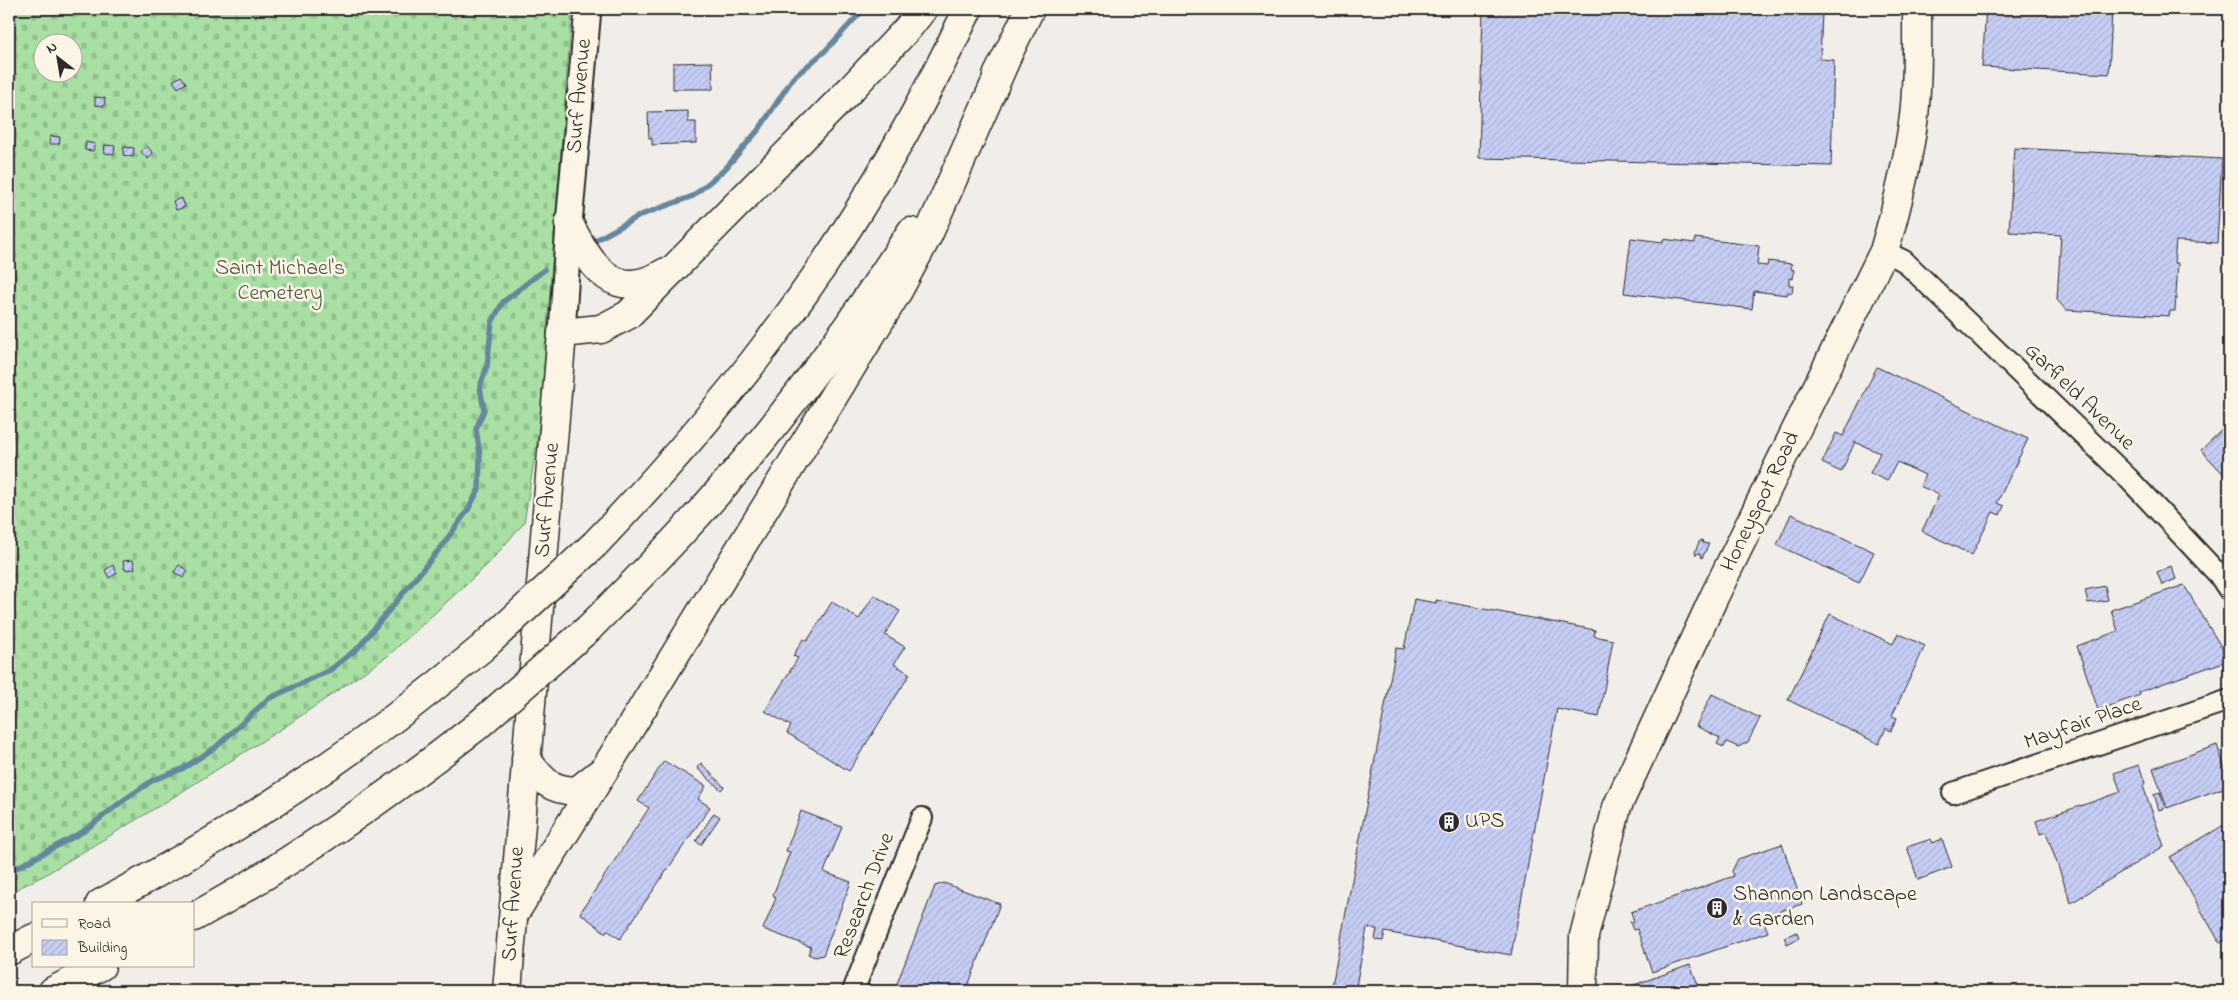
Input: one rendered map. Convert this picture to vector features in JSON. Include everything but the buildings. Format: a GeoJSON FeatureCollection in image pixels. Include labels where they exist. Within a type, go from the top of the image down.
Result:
{"type":"FeatureCollection","features":[{"type":"Feature","properties":{"kind":"main road"},"geometry":{"type":"LineString","coordinates":[[562,332],[588,332],[618,322],[628,315],[671,269],[851,89],[908,28],[923,9]]}},
{"type":"Feature","properties":{"kind":"main road"},"geometry":{"type":"LineString","coordinates":[[104,902],[182,859],[299,787],[410,707],[482,648],[595,544],[666,467],[723,400],[811,284],[886,166],[919,107],[968,9]]}},
{"type":"Feature","properties":{"kind":"main road"},"geometry":{"type":"LineString","coordinates":[[514,914],[898,291],[928,235],[1030,9]]}},
{"type":"Feature","properties":{"kind":"main road","name":"Honeyspot Road"},"geometry":{"type":"LineString","coordinates":[[1583,991],[1584,936],[1617,807],[1714,597],[1884,251],[1897,207],[1914,117],[1917,82],[1917,9]]}},
{"type":"Feature","properties":{"kind":"main road"},"geometry":{"type":"LineString","coordinates":[[195,916],[326,837],[381,799],[476,727],[588,629],[644,572],[720,490],[803,389],[874,290],[946,173],[1006,60]]}},
{"type":"Feature","properties":{"kind":"main road"},"geometry":{"type":"LineString","coordinates":[[569,224],[589,258],[610,279],[620,284],[630,284],[657,278],[671,269]]}},
{"type":"Feature","properties":{"kind":"main road","name":"Surf Avenue"},"geometry":{"type":"LineString","coordinates":[[507,991],[562,332]]}},
{"type":"Feature","properties":{"kind":"main road"},"geometry":{"type":"LineString","coordinates":[[526,759],[544,782],[560,790],[577,791],[605,769]]}},
{"type":"Feature","properties":{"kind":"main road"},"geometry":{"type":"LineString","coordinates":[[9,951],[32,939]]}},
{"type":"Feature","properties":{"kind":"main road"},"geometry":{"type":"LineString","coordinates":[[53,991],[97,968]]}},
{"type":"Feature","properties":{"kind":"street","name":"Surf Avenue"},"geometry":{"type":"LineString","coordinates":[[562,332],[569,224],[588,9]]}},
{"type":"Feature","properties":{"kind":"street","name":"Garfield Avenue"},"geometry":{"type":"LineString","coordinates":[[1884,251],[1904,261],[2121,472],[2218,575],[2229,590]]}},
{"type":"Feature","properties":{"kind":"street","name":"Mayfair Place"},"geometry":{"type":"LineString","coordinates":[[1952,793],[2229,700]]}},
{"type":"Feature","properties":{"kind":"street","name":"Research Drive"},"geometry":{"type":"LineString","coordinates":[[853,991],[922,818]]}},
{"type":"Feature","properties":{"kind":"green space","name":"Saint Michael's Cemetery"},"geometry":{"type":"Polygon","coordinates":[[[9,9],[572,9],[539,430],[524,523],[488,564],[389,655],[286,726],[43,876],[9,893],[9,9]]]}},
{"type":"Feature","properties":{"kind":"waterway"},"geometry":{"type":"LineString","coordinates":[[596,240],[641,215],[693,196],[725,169],[760,128],[793,78],[825,51],[864,9]]}},
{"type":"Feature","properties":{"kind":"waterway"},"geometry":{"type":"LineString","coordinates":[[9,872],[84,831],[153,780],[182,769],[216,747],[268,699],[330,670],[358,648],[442,546],[468,510],[479,489],[480,455],[476,429],[484,410],[480,387],[487,366],[492,322],[503,302],[544,270]]}},
{"type":"Feature","properties":{"kind":"place","name":"UPS"},"geometry":{"type":"Point","coordinates":[1449,822]}},
{"type":"Feature","properties":{"kind":"place","name":"Shannon Landscape & Garden"},"geometry":{"type":"Point","coordinates":[1717,908]}}]}
